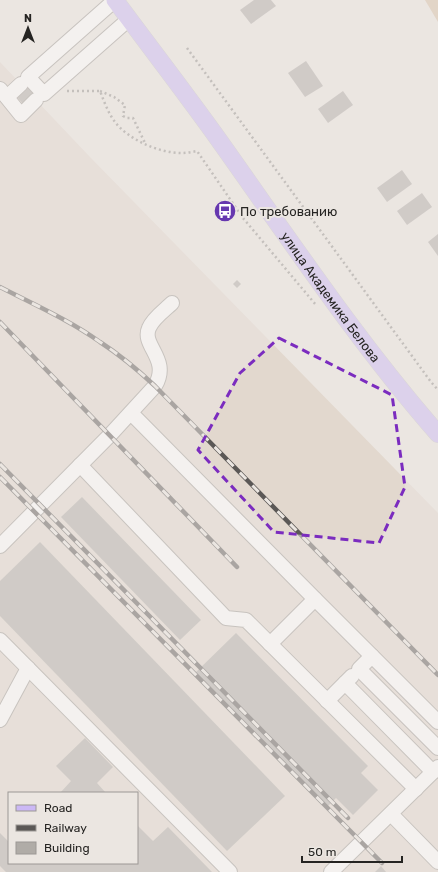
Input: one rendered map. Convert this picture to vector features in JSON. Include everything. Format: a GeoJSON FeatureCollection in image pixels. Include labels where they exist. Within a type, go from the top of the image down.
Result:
{"type":"FeatureCollection","features":[{"type":"Feature","properties":{"kind":"main road","name":"улица Академика Белова"},"geometry":{"type":"LineString","coordinates":[[115,0],[216,136],[306,266],[387,372],[438,434]]}},
{"type":"Feature","properties":{"kind":"lane"},"geometry":{"type":"LineString","coordinates":[[115,0],[24,81],[3,93],[21,115],[129,19]]}},
{"type":"Feature","properties":{"kind":"lane"},"geometry":{"type":"LineString","coordinates":[[24,81],[42,95]]}},
{"type":"Feature","properties":{"kind":"lane"},"geometry":{"type":"LineString","coordinates":[[0,546],[155,386],[160,378],[160,365],[148,339],[148,328],[172,303]]}},
{"type":"Feature","properties":{"kind":"lane"},"geometry":{"type":"LineString","coordinates":[[130,413],[438,722]]}},
{"type":"Feature","properties":{"kind":"lane"},"geometry":{"type":"LineString","coordinates":[[80,465],[226,618],[246,620],[416,789]]}},
{"type":"Feature","properties":{"kind":"lane"},"geometry":{"type":"LineString","coordinates":[[270,644],[315,600]]}},
{"type":"Feature","properties":{"kind":"lane"},"geometry":{"type":"LineString","coordinates":[[0,640],[230,872]]}},
{"type":"Feature","properties":{"kind":"lane"},"geometry":{"type":"LineString","coordinates":[[327,701],[372,656]]}},
{"type":"Feature","properties":{"kind":"lane"},"geometry":{"type":"LineString","coordinates":[[0,720],[28,668]]}},
{"type":"Feature","properties":{"kind":"lane"},"geometry":{"type":"LineString","coordinates":[[359,669],[438,748]]}},
{"type":"Feature","properties":{"kind":"lane"},"geometry":{"type":"LineString","coordinates":[[331,872],[436,770],[346,683]]}},
{"type":"Feature","properties":{"kind":"lane"},"geometry":{"type":"LineString","coordinates":[[391,814],[438,862]]}},
{"type":"Feature","properties":{"kind":"path"},"geometry":{"type":"LineString","coordinates":[[187,48],[438,390]]}},
{"type":"Feature","properties":{"kind":"path"},"geometry":{"type":"LineString","coordinates":[[42,95],[100,91],[114,97],[124,105],[123,116],[133,118],[145,143]]}},
{"type":"Feature","properties":{"kind":"path"},"geometry":{"type":"LineString","coordinates":[[100,91],[115,121],[135,139],[160,149],[180,153],[197,151]]}},
{"type":"Feature","properties":{"kind":"highlighted area"},"geometry":{"type":"Polygon","coordinates":[[[279,338],[392,395],[405,487],[379,543],[274,532],[198,450],[240,373],[279,338]]]}},
{"type":"Feature","properties":{"kind":"shaded area"},"geometry":{"type":"Polygon","coordinates":[[[425,0],[438,0],[438,22],[425,0]]]}},
{"type":"Feature","properties":{"kind":"shaded area"},"geometry":{"type":"Polygon","coordinates":[[[0,62],[90,157],[438,513],[438,872],[0,872],[0,62]]]}},
{"type":"Feature","properties":{"kind":"building"},"geometry":{"type":"Polygon","coordinates":[[[254,0],[271,0],[276,6],[251,24],[240,10],[254,0]]]}},
{"type":"Feature","properties":{"kind":"building"},"geometry":{"type":"Polygon","coordinates":[[[306,61],[323,86],[305,97],[288,73],[306,61]]]}},
{"type":"Feature","properties":{"kind":"building"},"geometry":{"type":"Polygon","coordinates":[[[28,87],[35,94],[23,104],[17,97],[28,87]]]}},
{"type":"Feature","properties":{"kind":"building"},"geometry":{"type":"Polygon","coordinates":[[[343,91],[353,105],[328,123],[318,109],[343,91]]]}},
{"type":"Feature","properties":{"kind":"building"},"geometry":{"type":"Polygon","coordinates":[[[402,170],[412,184],[387,202],[377,188],[402,170]]]}},
{"type":"Feature","properties":{"kind":"building"},"geometry":{"type":"Polygon","coordinates":[[[422,193],[432,207],[407,225],[397,211],[422,193]]]}},
{"type":"Feature","properties":{"kind":"building"},"geometry":{"type":"Polygon","coordinates":[[[438,234],[438,256],[428,242],[438,234]]]}},
{"type":"Feature","properties":{"kind":"building"},"geometry":{"type":"Polygon","coordinates":[[[237,280],[241,284],[237,288],[233,284],[237,280]]]}},
{"type":"Feature","properties":{"kind":"building"},"geometry":{"type":"Polygon","coordinates":[[[82,497],[201,620],[180,640],[61,517],[82,497]]]}},
{"type":"Feature","properties":{"kind":"building"},"geometry":{"type":"Polygon","coordinates":[[[40,542],[285,796],[227,851],[0,616],[0,581],[40,542]]]}},
{"type":"Feature","properties":{"kind":"building"},"geometry":{"type":"Polygon","coordinates":[[[236,633],[368,766],[361,773],[378,790],[353,815],[336,798],[327,807],[195,673],[236,633]]]}},
{"type":"Feature","properties":{"kind":"building"},"geometry":{"type":"Polygon","coordinates":[[[85,738],[113,767],[97,783],[105,792],[61,792],[71,781],[56,766],[85,738]]]}},
{"type":"Feature","properties":{"kind":"building"},"geometry":{"type":"Polygon","coordinates":[[[138,826],[153,841],[168,827],[212,872],[6,872],[0,866],[0,833],[8,841],[8,864],[138,864],[138,826]]]}},
{"type":"Feature","properties":{"kind":"building"},"geometry":{"type":"Polygon","coordinates":[[[381,866],[386,872],[375,872],[381,866]]]}},
{"type":"Feature","properties":{"kind":"railway"},"geometry":{"type":"LineString","coordinates":[[0,287],[88,334],[115,352],[142,374],[438,675]]}},
{"type":"Feature","properties":{"kind":"railway"},"geometry":{"type":"LineString","coordinates":[[0,322],[237,567]]}},
{"type":"Feature","properties":{"kind":"railway"},"geometry":{"type":"LineString","coordinates":[[0,464],[348,818]]}},
{"type":"Feature","properties":{"kind":"railway"},"geometry":{"type":"LineString","coordinates":[[0,477],[382,863]]}},
{"type":"Feature","properties":{"kind":"place","name":"По требованию"},"geometry":{"type":"Point","coordinates":[225,211]}}]}
